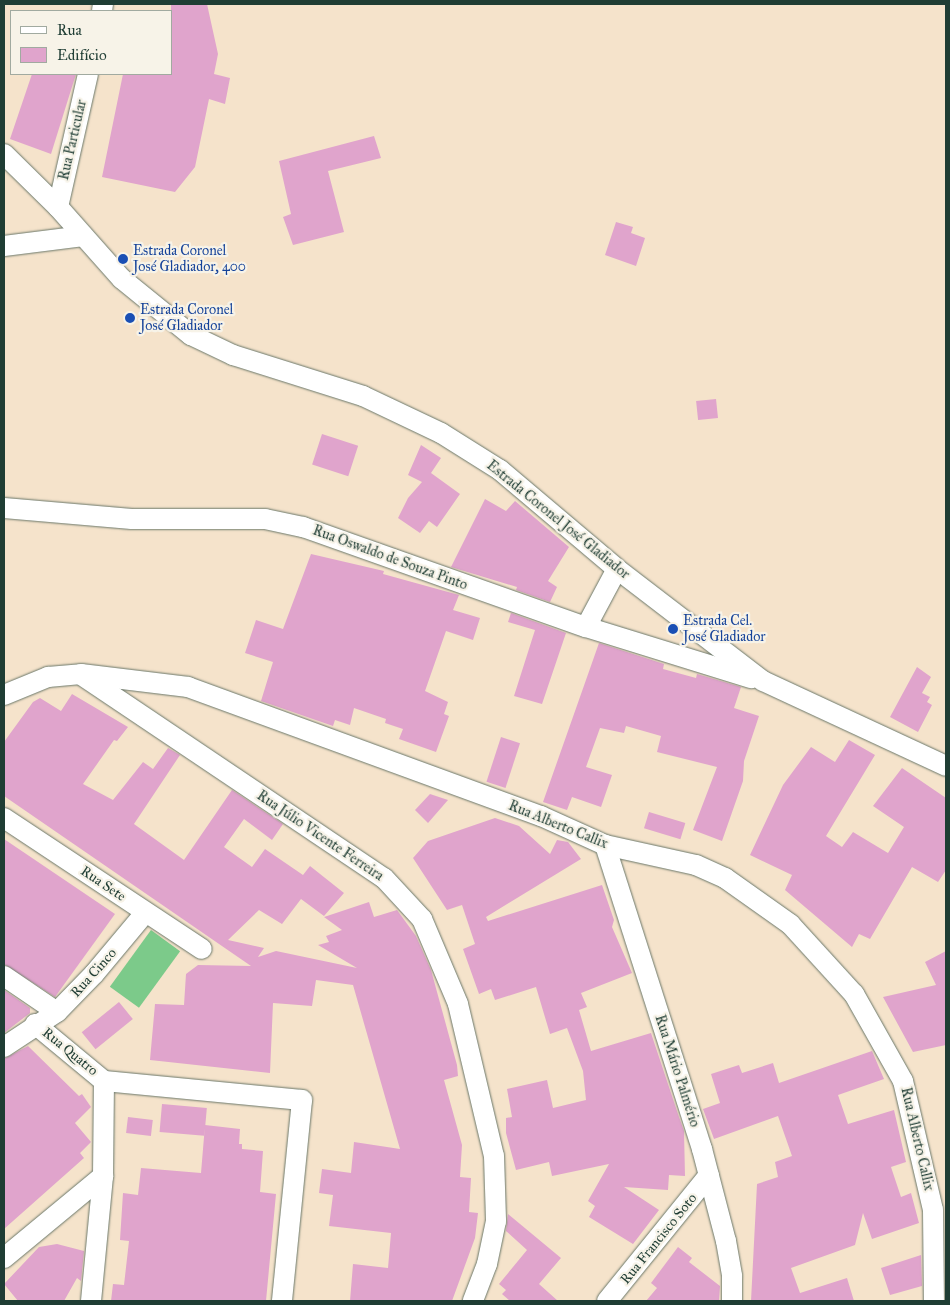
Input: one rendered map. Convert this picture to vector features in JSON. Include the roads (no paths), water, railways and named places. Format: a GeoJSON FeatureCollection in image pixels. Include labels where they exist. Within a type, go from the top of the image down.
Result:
{"type":"FeatureCollection","features":[{"type":"Feature","properties":{"kind":"street","name":"Rua Particular"},"geometry":{"type":"LineString","coordinates":[[58,206],[88,75]]}},
{"type":"Feature","properties":{"kind":"street","name":"Estrada Coronel José Gladiador"},"geometry":{"type":"LineString","coordinates":[[4,154],[58,206],[122,279],[191,335],[233,355],[363,396],[441,434],[500,470],[617,569],[763,681],[946,766]]}},
{"type":"Feature","properties":{"kind":"street"},"geometry":{"type":"LineString","coordinates":[[4,246],[83,236]]}},
{"type":"Feature","properties":{"kind":"street","name":"Rua Oswaldo de Souza Pinto"},"geometry":{"type":"LineString","coordinates":[[4,508],[132,518],[265,519],[303,527],[586,627],[763,681]]}},
{"type":"Feature","properties":{"kind":"street"},"geometry":{"type":"LineString","coordinates":[[586,627],[617,569]]}},
{"type":"Feature","properties":{"kind":"street","name":"Rua Alberto Callix"},"geometry":{"type":"LineString","coordinates":[[4,695],[48,677],[81,674],[188,687],[541,816],[605,845],[696,865],[725,878],[790,924],[854,994],[903,1081],[916,1129],[933,1210],[934,1301]]}},
{"type":"Feature","properties":{"kind":"street","name":"Rua Júlio Vicente Ferreira"},"geometry":{"type":"LineString","coordinates":[[81,674],[384,878],[422,919],[458,1004],[494,1156],[496,1221],[487,1264],[473,1301]]}},
{"type":"Feature","properties":{"kind":"street","name":"Rua Sete"},"geometry":{"type":"LineString","coordinates":[[4,818],[202,949]]}},
{"type":"Feature","properties":{"kind":"street","name":"Rua Mário Palmério"},"geometry":{"type":"LineString","coordinates":[[605,845],[709,1176],[729,1258],[732,1301]]}},
{"type":"Feature","properties":{"kind":"street","name":"Rua Cinco"},"geometry":{"type":"LineString","coordinates":[[4,1047],[35,1024],[57,1012],[94,974],[145,913]]}},
{"type":"Feature","properties":{"kind":"street","name":"Rua Quatro"},"geometry":{"type":"LineString","coordinates":[[4,976],[57,1012]]}},
{"type":"Feature","properties":{"kind":"street","name":"Rua Quatro"},"geometry":{"type":"LineString","coordinates":[[35,1024],[104,1081]]}},
{"type":"Feature","properties":{"kind":"street"},"geometry":{"type":"LineString","coordinates":[[91,1301],[103,1176],[104,1081],[302,1100],[282,1301]]}},
{"type":"Feature","properties":{"kind":"street"},"geometry":{"type":"LineString","coordinates":[[4,1258],[103,1176]]}},
{"type":"Feature","properties":{"kind":"street","name":"Rua Francisco Soto"},"geometry":{"type":"LineString","coordinates":[[607,1301],[709,1176]]}},
{"type":"Feature","properties":{"kind":"place","name":"Estrada Coronel José Gladiador, 400"},"geometry":{"type":"Point","coordinates":[123,259]}},
{"type":"Feature","properties":{"kind":"place","name":"Estrada Coronel José Gladiador"},"geometry":{"type":"Point","coordinates":[130,318]}},
{"type":"Feature","properties":{"kind":"place","name":"Estrada Cel. José Gladiador"},"geometry":{"type":"Point","coordinates":[673,629]}}]}
